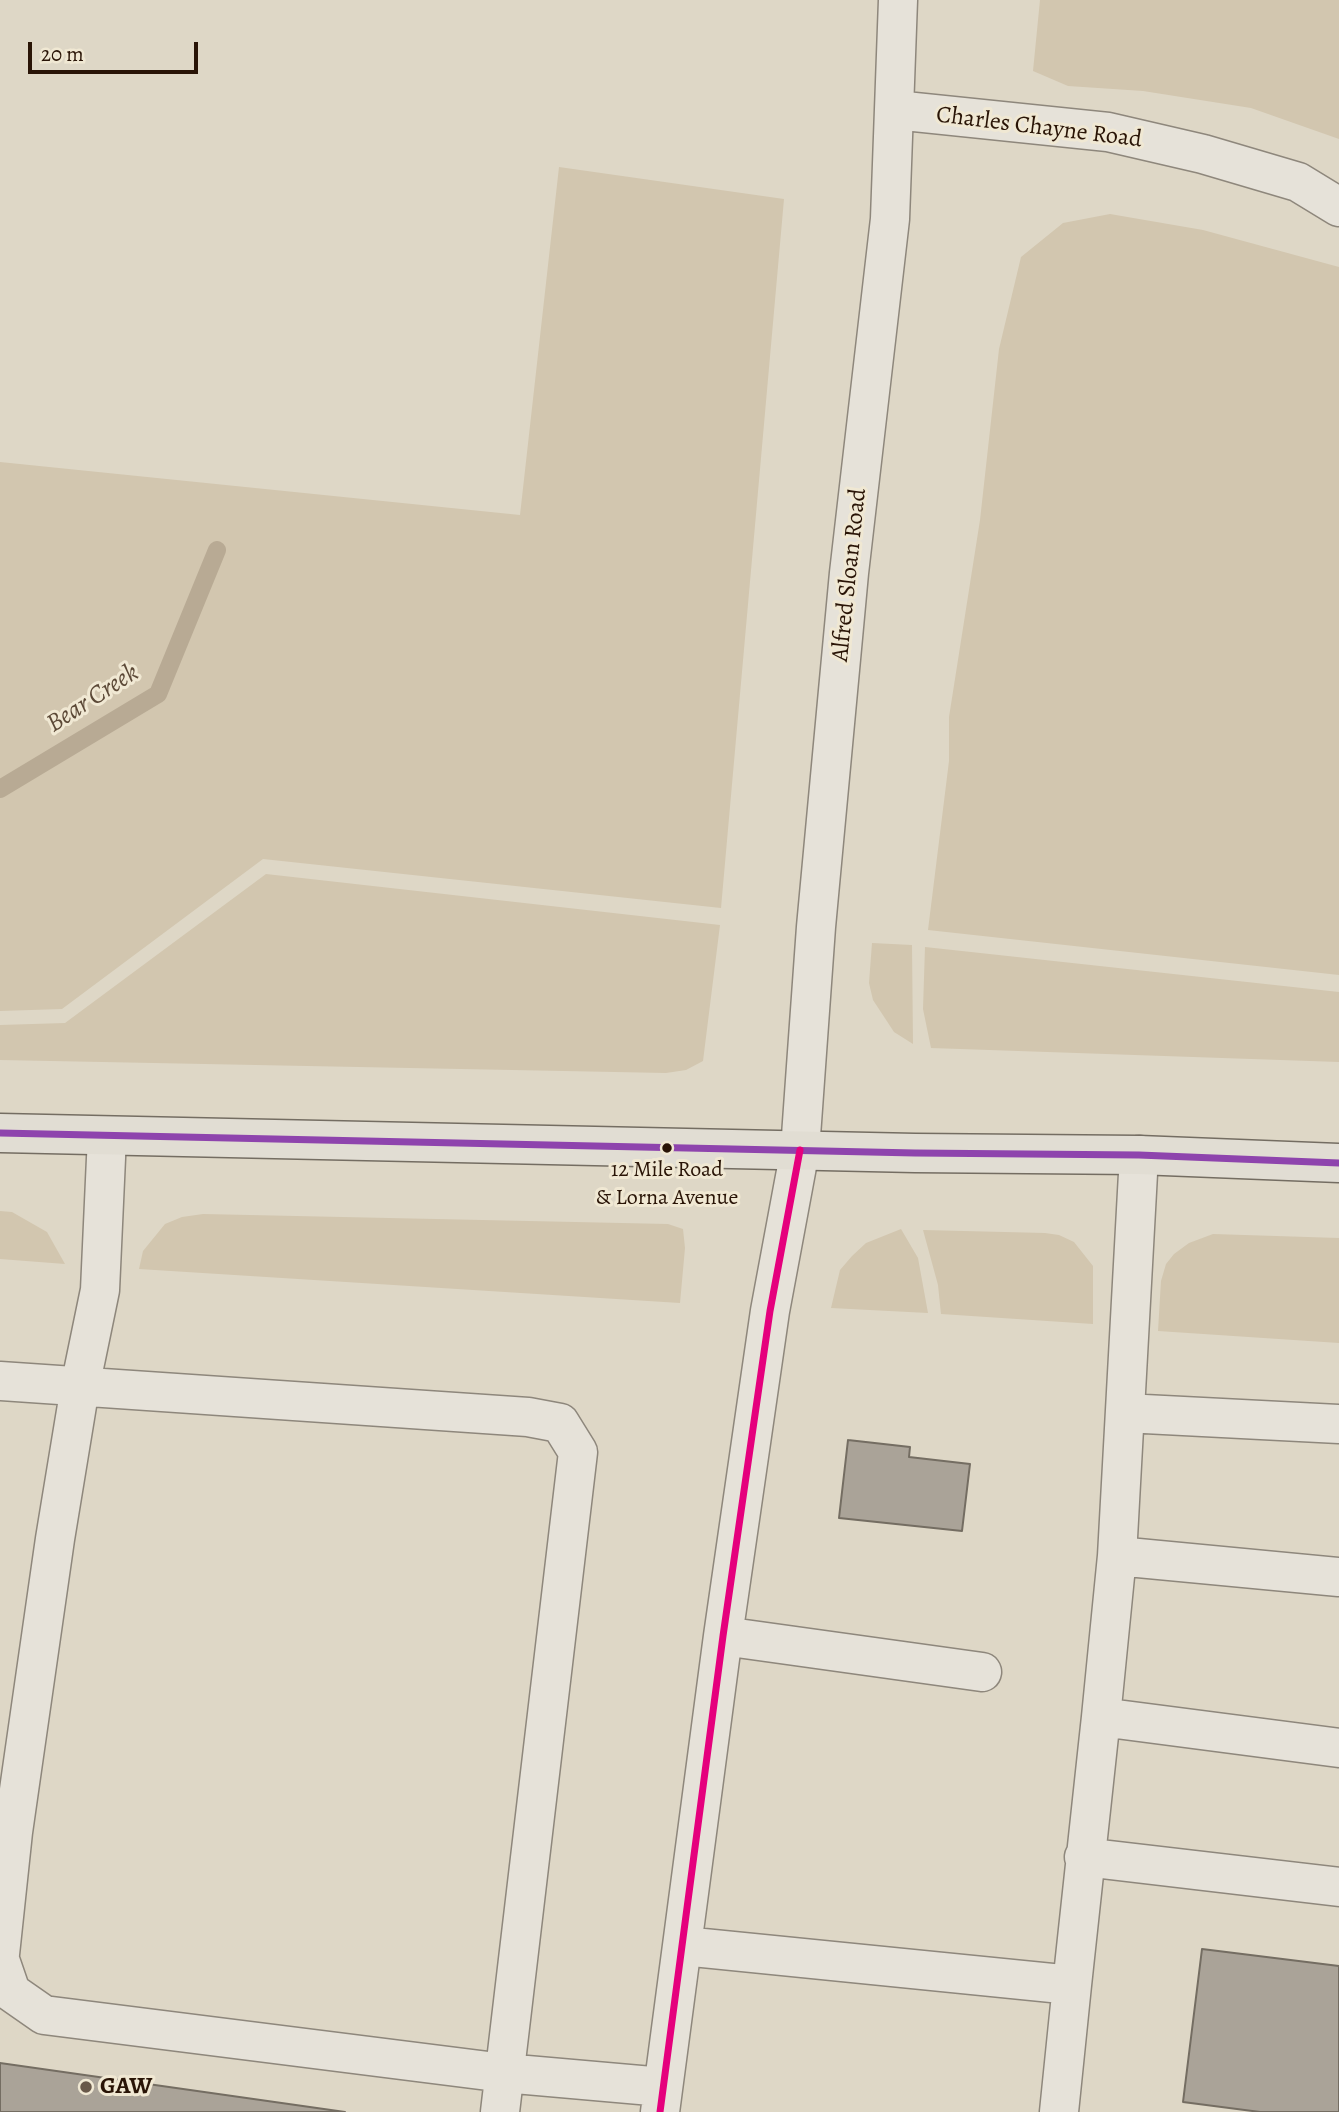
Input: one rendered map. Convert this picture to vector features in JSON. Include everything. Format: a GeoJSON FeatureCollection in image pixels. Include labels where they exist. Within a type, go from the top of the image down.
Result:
{"type":"FeatureCollection","features":[{"type":"Feature","properties":{"kind":"main road"},"geometry":{"type":"LineString","coordinates":[[0,1133],[1139,1155],[1339,1163]]}},
{"type":"Feature","properties":{"kind":"street","name":"Alfred Sloan Road"},"geometry":{"type":"LineString","coordinates":[[662,2100],[723,1636],[770,1311],[800,1150],[816,927],[849,573],[890,219],[898,0]]}},
{"type":"Feature","properties":{"kind":"street","name":"Charles Chayne Road"},"geometry":{"type":"LineString","coordinates":[[895,110],[1108,132],[1203,154],[1297,182],[1339,207]]}},
{"type":"Feature","properties":{"kind":"street"},"geometry":{"type":"LineString","coordinates":[[0,1954],[13,1832],[80,1387],[100,1290],[107,1136]]}},
{"type":"Feature","properties":{"kind":"street"},"geometry":{"type":"LineString","coordinates":[[1059,2112],[1117,1556],[1139,1155]]}},
{"type":"Feature","properties":{"kind":"street"},"geometry":{"type":"LineString","coordinates":[[0,1381],[528,1417],[561,1423],[578,1452],[500,2112]]}},
{"type":"Feature","properties":{"kind":"street"},"geometry":{"type":"LineString","coordinates":[[1125,1413],[1339,1424]]}},
{"type":"Feature","properties":{"kind":"street"},"geometry":{"type":"LineString","coordinates":[[1117,1556],[1339,1577]]}},
{"type":"Feature","properties":{"kind":"street"},"geometry":{"type":"LineString","coordinates":[[723,1636],[982,1672]]}},
{"type":"Feature","properties":{"kind":"street"},"geometry":{"type":"LineString","coordinates":[[1101,1717],[1339,1748]]}},
{"type":"Feature","properties":{"kind":"street"},"geometry":{"type":"LineString","coordinates":[[1084,1857],[1339,1887]]}},
{"type":"Feature","properties":{"kind":"street"},"geometry":{"type":"LineString","coordinates":[[683,1946],[1072,1985]]}},
{"type":"Feature","properties":{"kind":"street"},"geometry":{"type":"LineString","coordinates":[[0,1960],[11,1992],[44,2015],[504,2073],[662,2100]]}},
{"type":"Feature","properties":{"kind":"shaded area"},"geometry":{"type":"Polygon","coordinates":[[[1040,0],[1339,0],[1339,139],[1251,108],[1143,91],[1068,86],[1033,71],[1040,0]]]}},
{"type":"Feature","properties":{"kind":"shaded area"},"geometry":{"type":"Polygon","coordinates":[[[559,167],[784,199],[721,908],[263,859],[62,1009],[0,1011],[0,462],[520,515],[559,167]]]}},
{"type":"Feature","properties":{"kind":"shaded area"},"geometry":{"type":"Polygon","coordinates":[[[1110,214],[1203,230],[1339,267],[1339,975],[928,930],[949,761],[949,717],[980,520],[999,349],[1021,257],[1063,223],[1110,214]]]}},
{"type":"Feature","properties":{"kind":"shaded area"},"geometry":{"type":"Polygon","coordinates":[[[266,874],[720,925],[703,1061],[686,1070],[666,1073],[0,1060],[0,1025],[65,1023],[266,874]]]}},
{"type":"Feature","properties":{"kind":"shaded area"},"geometry":{"type":"Polygon","coordinates":[[[872,943],[912,945],[913,1044],[894,1032],[873,1000],[869,983],[872,943]]]}},
{"type":"Feature","properties":{"kind":"shaded area"},"geometry":{"type":"Polygon","coordinates":[[[925,947],[1339,992],[1339,1062],[931,1048],[923,1009],[925,947]]]}},
{"type":"Feature","properties":{"kind":"shaded area"},"geometry":{"type":"Polygon","coordinates":[[[0,1211],[12,1212],[47,1232],[65,1264],[0,1259],[0,1211]]]}},
{"type":"Feature","properties":{"kind":"shaded area"},"geometry":{"type":"Polygon","coordinates":[[[203,1214],[668,1224],[683,1229],[685,1248],[680,1303],[139,1269],[143,1251],[165,1224],[182,1217],[203,1214]]]}},
{"type":"Feature","properties":{"kind":"shaded area"},"geometry":{"type":"Polygon","coordinates":[[[901,1229],[918,1258],[928,1313],[831,1308],[840,1270],[852,1256],[866,1243],[901,1229]]]}},
{"type":"Feature","properties":{"kind":"shaded area"},"geometry":{"type":"Polygon","coordinates":[[[923,1230],[1045,1233],[1059,1235],[1074,1242],[1093,1266],[1093,1324],[941,1314],[938,1285],[923,1230]]]}},
{"type":"Feature","properties":{"kind":"shaded area"},"geometry":{"type":"Polygon","coordinates":[[[1213,1234],[1339,1238],[1339,1343],[1158,1331],[1161,1281],[1166,1264],[1189,1243],[1213,1234]]]}},
{"type":"Feature","properties":{"kind":"building"},"geometry":{"type":"Polygon","coordinates":[[[848,1440],[910,1447],[909,1457],[970,1464],[962,1531],[839,1518],[848,1440]]]}},
{"type":"Feature","properties":{"kind":"building"},"geometry":{"type":"Polygon","coordinates":[[[1202,1949],[1339,1966],[1339,2112],[1260,2112],[1183,2102],[1202,1949]]]}},
{"type":"Feature","properties":{"kind":"building","name":"GAW"},"geometry":{"type":"Polygon","coordinates":[[[0,2063],[345,2112],[0,2112],[0,2063]]]}},
{"type":"Feature","properties":{"kind":"waterway","name":"Bear Creek"},"geometry":{"type":"LineString","coordinates":[[0,789],[158,694],[217,550]]}},
{"type":"Feature","properties":{"kind":"transit line"},"geometry":{"type":"LineString","coordinates":[[0,1133],[915,1153],[1139,1155],[1339,1163]]}},
{"type":"Feature","properties":{"kind":"transit line"},"geometry":{"type":"LineString","coordinates":[[660,2112],[723,1636],[770,1311],[800,1150]]}},
{"type":"Feature","properties":{"kind":"place","name":"12 Mile Road & Lorna Avenue"},"geometry":{"type":"Point","coordinates":[667,1148]}},
{"type":"Feature","properties":{"kind":"place","name":"GAW"},"geometry":{"type":"Point","coordinates":[86,2087]}}]}
